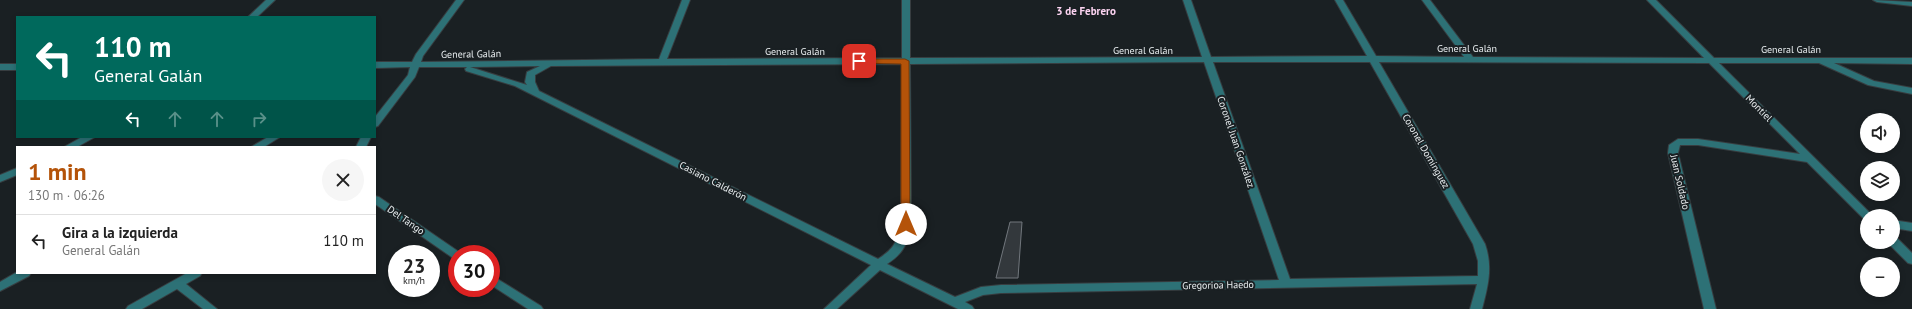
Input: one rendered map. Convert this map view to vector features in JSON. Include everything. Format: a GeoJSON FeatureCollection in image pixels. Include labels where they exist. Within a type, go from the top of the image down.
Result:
{"type":"FeatureCollection","features":[{"type":"Feature","properties":{"kind":"street"},"geometry":{"type":"LineString","coordinates":[[253,16],[271,0]]}},
{"type":"Feature","properties":{"kind":"street"},"geometry":{"type":"LineString","coordinates":[[376,123],[412,75],[419,56],[460,0]]}},
{"type":"Feature","properties":{"kind":"street"},"geometry":{"type":"LineString","coordinates":[[662,62],[686,0]]}},
{"type":"Feature","properties":{"kind":"street"},"geometry":{"type":"LineString","coordinates":[[830,309],[879,264],[895,253],[902,244],[906,224],[906,0]]}},
{"type":"Feature","properties":{"kind":"street","name":"Coronel Juan González"},"geometry":{"type":"LineString","coordinates":[[1187,0],[1286,284]]}},
{"type":"Feature","properties":{"kind":"street","name":"Coronel Domínguez"},"geometry":{"type":"LineString","coordinates":[[1339,0],[1480,244],[1485,262],[1483,280],[1476,309]]}},
{"type":"Feature","properties":{"kind":"street"},"geometry":{"type":"LineString","coordinates":[[1426,0],[1470,59]]}},
{"type":"Feature","properties":{"kind":"street","name":"Montiel"},"geometry":{"type":"LineString","coordinates":[[1651,0],[1861,209]]}},
{"type":"Feature","properties":{"kind":"street"},"geometry":{"type":"LineString","coordinates":[[1877,0],[1912,4]]}},
{"type":"Feature","properties":{"kind":"street","name":"General Galán"},"geometry":{"type":"LineString","coordinates":[[376,65],[452,66],[662,62],[1208,61],[1373,59],[1912,61]]}},
{"type":"Feature","properties":{"kind":"street"},"geometry":{"type":"LineString","coordinates":[[1820,60],[1871,83],[1912,91]]}},
{"type":"Feature","properties":{"kind":"street"},"geometry":{"type":"LineString","coordinates":[[535,92],[530,82],[530,74],[535,70],[557,63]]}},
{"type":"Feature","properties":{"kind":"street","name":"Casiano Calderón"},"geometry":{"type":"LineString","coordinates":[[452,66],[494,75],[535,92],[968,309]]}},
{"type":"Feature","properties":{"kind":"street"},"geometry":{"type":"LineString","coordinates":[[0,67],[16,67]]}},
{"type":"Feature","properties":{"kind":"street"},"geometry":{"type":"LineString","coordinates":[[71,146],[88,138]]}},
{"type":"Feature","properties":{"kind":"street"},"geometry":{"type":"LineString","coordinates":[[258,146],[273,138]]}},
{"type":"Feature","properties":{"kind":"street","name":"Juan Soldado"},"geometry":{"type":"LineString","coordinates":[[1710,309],[1673,153],[1674,145],[1678,142],[1693,141],[1811,160]]}},
{"type":"Feature","properties":{"kind":"street"},"geometry":{"type":"LineString","coordinates":[[0,179],[16,171]]}},
{"type":"Feature","properties":{"kind":"street","name":"Del Tango"},"geometry":{"type":"LineString","coordinates":[[376,200],[448,249]]}},
{"type":"Feature","properties":{"kind":"street"},"geometry":{"type":"LineString","coordinates":[[1900,225],[1912,226]]}},
{"type":"Feature","properties":{"kind":"street"},"geometry":{"type":"LineString","coordinates":[[1900,248],[1912,260]]}},
{"type":"Feature","properties":{"kind":"street"},"geometry":{"type":"LineString","coordinates":[[0,287],[23,274]]}},
{"type":"Feature","properties":{"kind":"street"},"geometry":{"type":"LineString","coordinates":[[132,309],[194,274]]}},
{"type":"Feature","properties":{"kind":"street","name":"Gregorioa Haedo"},"geometry":{"type":"LineString","coordinates":[[955,302],[981,291],[1001,289],[1483,280]]}},
{"type":"Feature","properties":{"kind":"street"},"geometry":{"type":"LineString","coordinates":[[179,284],[211,309]]}},
{"type":"Feature","properties":{"kind":"street"},"geometry":{"type":"LineString","coordinates":[[500,284],[537,309]]}},
{"type":"Feature","properties":{"kind":"building"},"geometry":{"type":"Polygon","coordinates":[[[1010,222],[1022,222],[1018,278],[996,278],[1010,222]]]}},
{"type":"Feature","properties":{"kind":"district","name":"3 de Febrero"},"geometry":{"type":"Point","coordinates":[1086,11]}},
{"type":"Feature","properties":{"kind":"route"},"geometry":{"type":"LineString","coordinates":[[859,61],[905,61],[906,224]]}}]}
